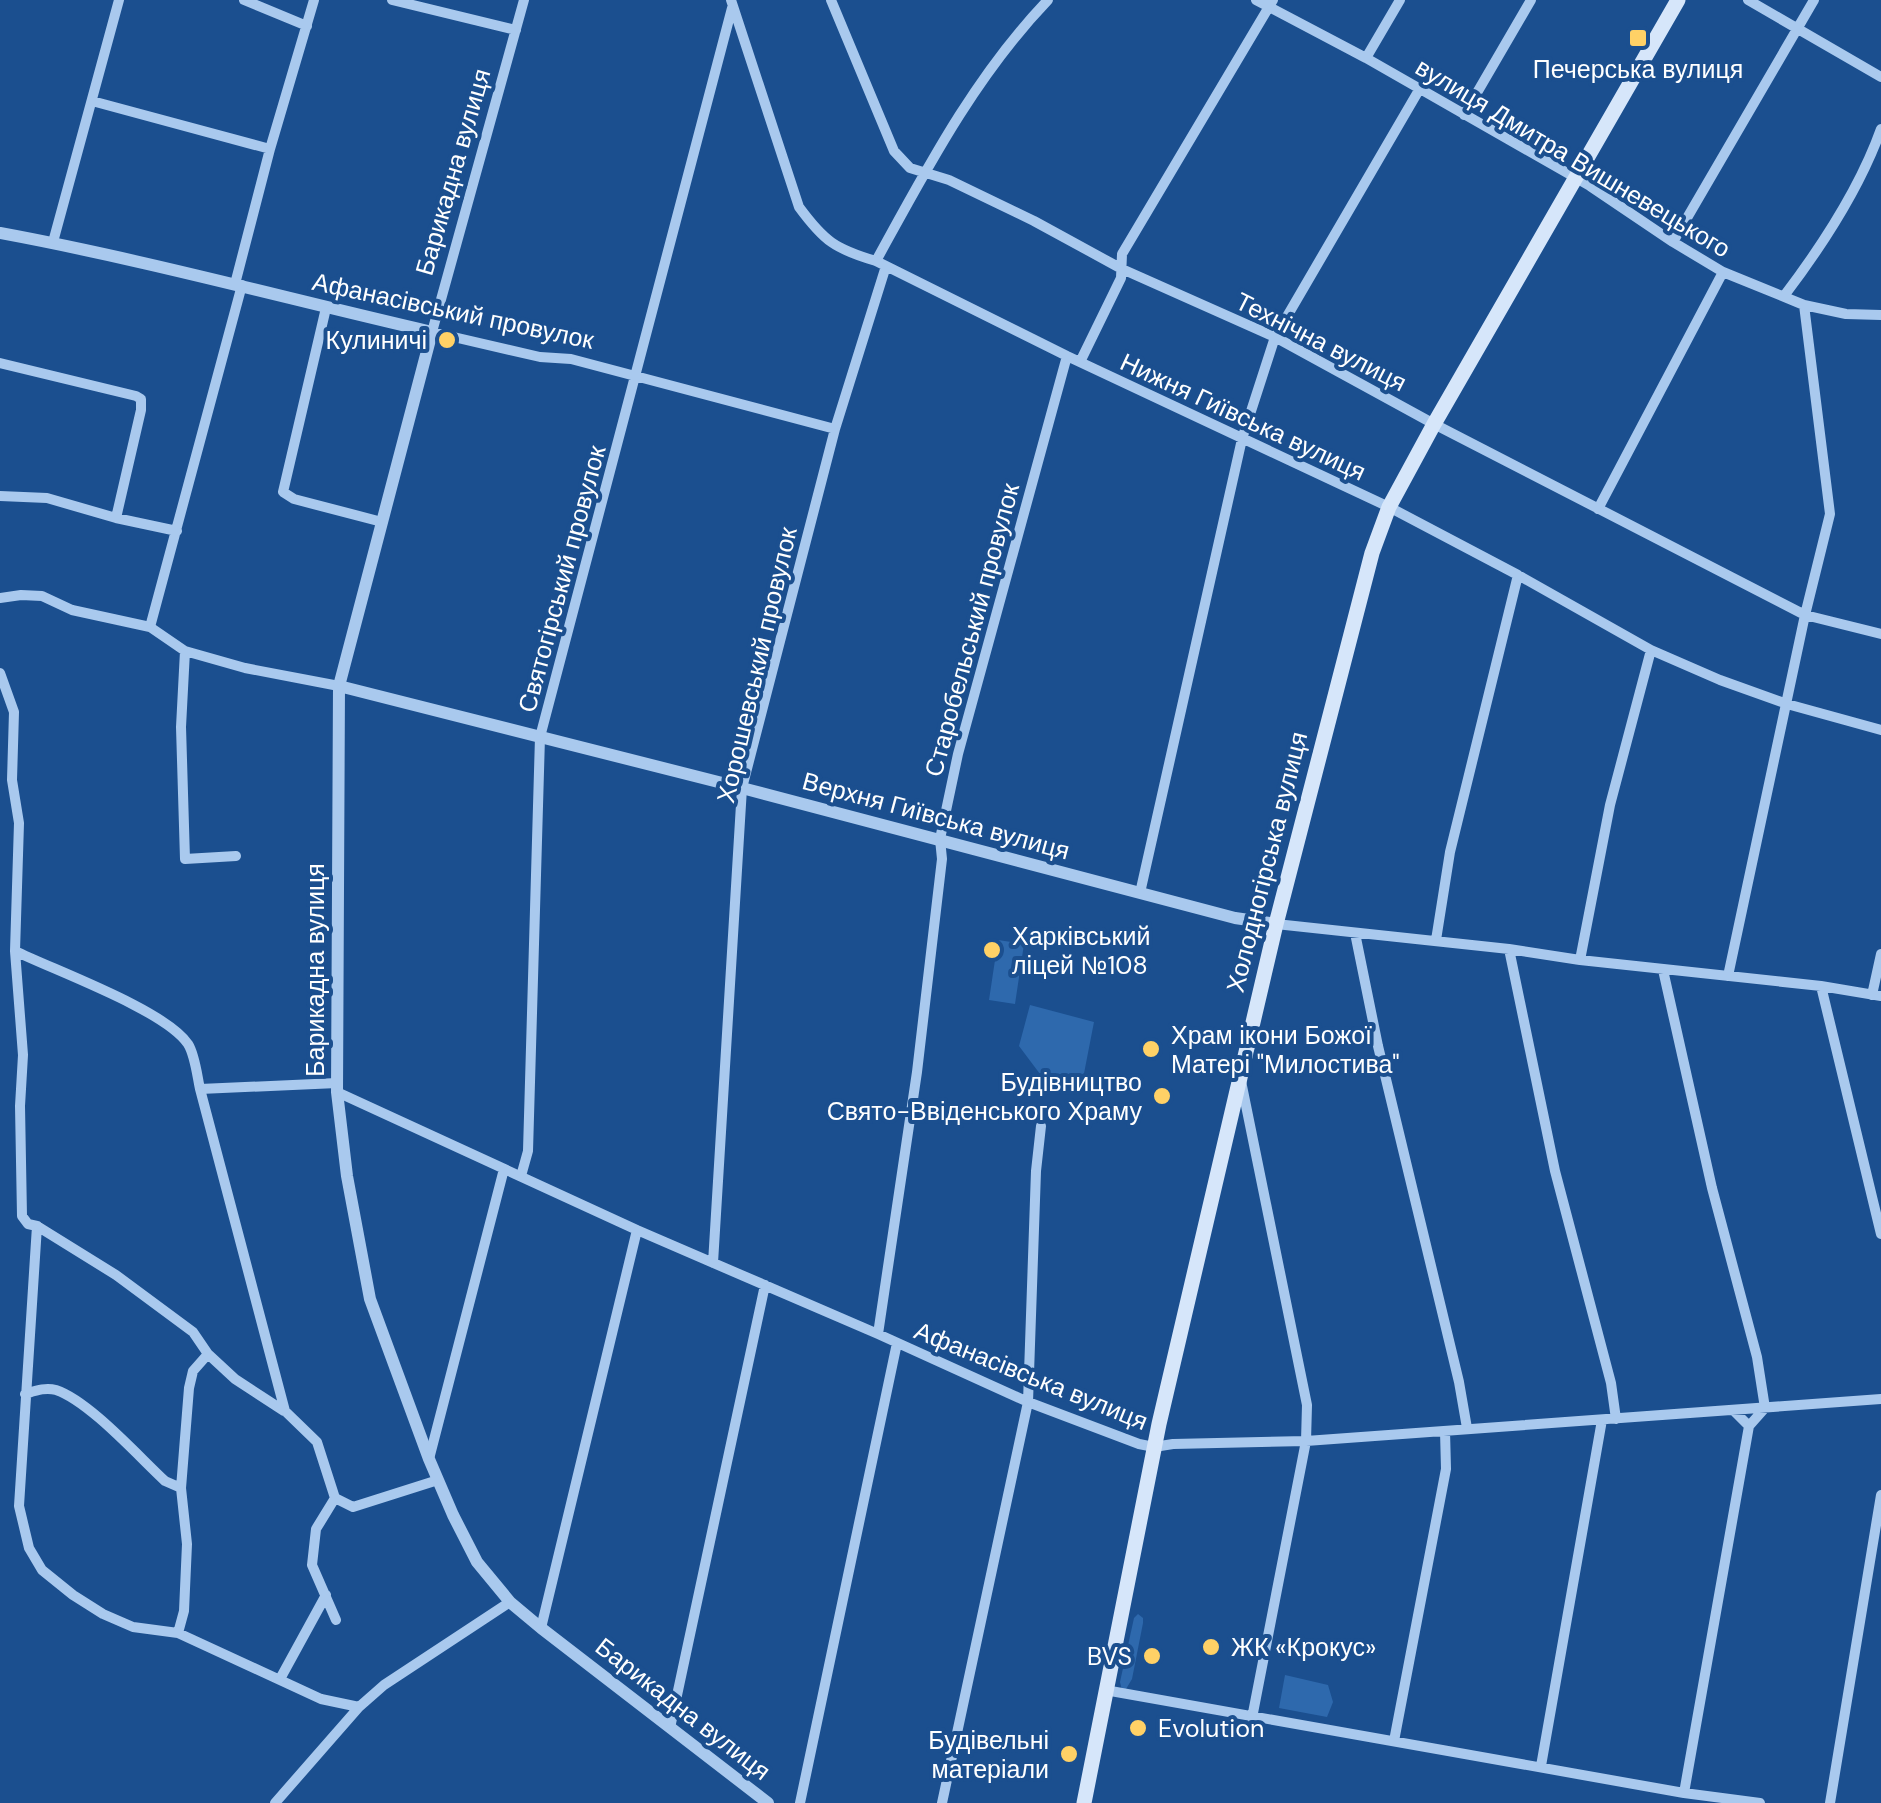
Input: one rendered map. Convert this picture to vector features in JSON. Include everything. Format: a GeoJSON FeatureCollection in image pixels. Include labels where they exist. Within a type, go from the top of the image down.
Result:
{"type":"FeatureCollection","features":[{"type":"Feature","properties":{"kind":"main road","name":"Холодногірська вулиця"},"geometry":{"type":"LineString","coordinates":[[1084,1803],[1154,1447],[1240,1073],[1372,553],[1389,507],[1434,424],[1678,0]]}},
{"type":"Feature","properties":{"kind":"street"},"geometry":{"type":"LineString","coordinates":[[53,242],[118,0]]}},
{"type":"Feature","properties":{"kind":"street"},"geometry":{"type":"LineString","coordinates":[[244,0],[307,26]]}},
{"type":"Feature","properties":{"kind":"street"},"geometry":{"type":"LineString","coordinates":[[150,627],[177,532],[270,149],[314,0]]}},
{"type":"Feature","properties":{"kind":"street"},"geometry":{"type":"LineString","coordinates":[[392,0],[516,30]]}},
{"type":"Feature","properties":{"kind":"street","name":"Барикадна вулиця"},"geometry":{"type":"LineString","coordinates":[[524,0],[339,686],[337,1087],[346,1176],[370,1299],[429,1459],[452,1515],[478,1562],[510,1602],[541,1628],[768,1803]]}},
{"type":"Feature","properties":{"kind":"street","name":"Технічна вулиця"},"geometry":{"type":"LineString","coordinates":[[831,0],[894,151],[910,168],[949,180],[1122,269],[1275,337],[1805,616],[1881,634]]}},
{"type":"Feature","properties":{"kind":"street","name":"Хорошевський провулок"},"geometry":{"type":"LineString","coordinates":[[714,1262],[742,788],[835,429],[881,263],[924,172],[982,80],[1048,0]]}},
{"type":"Feature","properties":{"kind":"street","name":"вулиця Дмитра Вишневецького"},"geometry":{"type":"LineString","coordinates":[[1256,0],[1271,4],[1590,186],[1723,272],[1804,306],[1846,314],[1881,315]]}},
{"type":"Feature","properties":{"kind":"street"},"geometry":{"type":"LineString","coordinates":[[1366,58],[1400,0]]}},
{"type":"Feature","properties":{"kind":"street"},"geometry":{"type":"LineString","coordinates":[[1464,115],[1531,0]]}},
{"type":"Feature","properties":{"kind":"street"},"geometry":{"type":"LineString","coordinates":[[1748,0],[1881,77]]}},
{"type":"Feature","properties":{"kind":"street"},"geometry":{"type":"LineString","coordinates":[[1673,242],[1814,0]]}},
{"type":"Feature","properties":{"kind":"street","name":"Нижня Гиївська вулиця"},"geometry":{"type":"LineString","coordinates":[[732,3],[799,207],[818,234],[849,253],[881,263],[1067,356],[1389,507],[1651,650],[1786,704],[1881,730]]}},
{"type":"Feature","properties":{"kind":"street","name":"Святогірський провулок"},"geometry":{"type":"LineString","coordinates":[[520,1176],[528,1151],[540,737],[732,3]]}},
{"type":"Feature","properties":{"kind":"street"},"geometry":{"type":"LineString","coordinates":[[1080,362],[1121,278],[1122,254],[1271,4]]}},
{"type":"Feature","properties":{"kind":"street"},"geometry":{"type":"LineString","coordinates":[[1140,893],[1242,439],[1275,337],[1418,90]]}},
{"type":"Feature","properties":{"kind":"street"},"geometry":{"type":"LineString","coordinates":[[92,101],[270,149]]}},
{"type":"Feature","properties":{"kind":"street"},"geometry":{"type":"LineString","coordinates":[[1784,296],[1864,169],[1881,128]]}},
{"type":"Feature","properties":{"kind":"street","name":"Афанасівський провулок"},"geometry":{"type":"LineString","coordinates":[[0,232],[239,284],[540,358],[571,358],[835,429]]}},
{"type":"Feature","properties":{"kind":"street"},"geometry":{"type":"LineString","coordinates":[[1598,509],[1723,272]]}},
{"type":"Feature","properties":{"kind":"street"},"geometry":{"type":"LineString","coordinates":[[1728,976],[1830,514],[1804,306]]}},
{"type":"Feature","properties":{"kind":"street"},"geometry":{"type":"LineString","coordinates":[[326,308],[283,492],[294,500],[382,522]]}},
{"type":"Feature","properties":{"kind":"street","name":"Старобельський провулок"},"geometry":{"type":"LineString","coordinates":[[878,1334],[917,1072],[942,859],[940,840],[958,754],[1067,356]]}},
{"type":"Feature","properties":{"kind":"street"},"geometry":{"type":"LineString","coordinates":[[0,362],[141,399],[116,518]]}},
{"type":"Feature","properties":{"kind":"street"},"geometry":{"type":"LineString","coordinates":[[0,496],[47,498],[177,532]]}},
{"type":"Feature","properties":{"kind":"street"},"geometry":{"type":"LineString","coordinates":[[1436,940],[1450,852],[1518,575]]}},
{"type":"Feature","properties":{"kind":"street","name":"Верхня Гиївська вулиця"},"geometry":{"type":"LineString","coordinates":[[0,598],[42,596],[72,610],[150,627],[186,651],[245,668],[339,686],[1235,918],[1876,995]]}},
{"type":"Feature","properties":{"kind":"street"},"geometry":{"type":"LineString","coordinates":[[1580,960],[1610,805],[1651,650]]}},
{"type":"Feature","properties":{"kind":"street"},"geometry":{"type":"LineString","coordinates":[[186,651],[181,727],[185,859],[236,856]]}},
{"type":"Feature","properties":{"kind":"street"},"geometry":{"type":"LineString","coordinates":[[0,673],[14,712],[12,780],[19,823],[15,951],[23,1055],[22,1216],[28,1224],[116,1275],[178,1320],[235,1379],[285,1411],[317,1442],[335,1498],[353,1508],[438,1480]]}},
{"type":"Feature","properties":{"kind":"street"},"geometry":{"type":"LineString","coordinates":[[1355,933],[1466,1428]]}},
{"type":"Feature","properties":{"kind":"street"},"geometry":{"type":"LineString","coordinates":[[1509,949],[1555,1171],[1611,1383],[1616,1419]]}},
{"type":"Feature","properties":{"kind":"street"},"geometry":{"type":"LineString","coordinates":[[15,951],[142,1009],[175,1030],[190,1046],[285,1411]]}},
{"type":"Feature","properties":{"kind":"street"},"geometry":{"type":"LineString","coordinates":[[1876,995],[1881,954]]}},
{"type":"Feature","properties":{"kind":"street"},"geometry":{"type":"LineString","coordinates":[[1663,970],[1712,1188],[1757,1357],[1765,1408],[1748,1426],[1684,1792]]}},
{"type":"Feature","properties":{"kind":"street"},"geometry":{"type":"LineString","coordinates":[[1821,986],[1881,1234]]}},
{"type":"Feature","properties":{"kind":"street"},"geometry":{"type":"LineString","coordinates":[[1240,1073],[1307,1405],[1306,1441],[1252,1718]]}},
{"type":"Feature","properties":{"kind":"street","name":"Афанасівська вулиця"},"geometry":{"type":"LineString","coordinates":[[200,1089],[337,1087],[504,1170],[637,1230],[1028,1402],[1127,1441],[1154,1447],[1306,1441],[1881,1399]]}},
{"type":"Feature","properties":{"kind":"street"},"geometry":{"type":"LineString","coordinates":[[942,1803],[1028,1402],[1040,1126]]}},
{"type":"Feature","properties":{"kind":"street"},"geometry":{"type":"LineString","coordinates":[[429,1459],[504,1170]]}},
{"type":"Feature","properties":{"kind":"street"},"geometry":{"type":"LineString","coordinates":[[37,1226],[18,1506],[28,1548],[42,1570],[73,1596],[132,1627],[178,1633],[321,1699],[359,1707]]}},
{"type":"Feature","properties":{"kind":"street"},"geometry":{"type":"LineString","coordinates":[[541,1628],[637,1230]]}},
{"type":"Feature","properties":{"kind":"street"},"geometry":{"type":"LineString","coordinates":[[670,1728],[765,1286]]}},
{"type":"Feature","properties":{"kind":"street"},"geometry":{"type":"LineString","coordinates":[[800,1803],[896,1343]]}},
{"type":"Feature","properties":{"kind":"street"},"geometry":{"type":"LineString","coordinates":[[178,1633],[184,1611],[186,1544],[181,1488],[190,1388],[194,1371],[208,1354]]}},
{"type":"Feature","properties":{"kind":"street"},"geometry":{"type":"LineString","coordinates":[[25,1394],[56,1390],[84,1406],[165,1481],[181,1488]]}},
{"type":"Feature","properties":{"kind":"street"},"geometry":{"type":"LineString","coordinates":[[1733,1410],[1748,1426]]}},
{"type":"Feature","properties":{"kind":"street"},"geometry":{"type":"LineString","coordinates":[[1541,1766],[1602,1420]]}},
{"type":"Feature","properties":{"kind":"street"},"geometry":{"type":"LineString","coordinates":[[1394,1742],[1446,1469],[1445,1431]]}},
{"type":"Feature","properties":{"kind":"street"},"geometry":{"type":"LineString","coordinates":[[1830,1803],[1881,1495]]}},
{"type":"Feature","properties":{"kind":"street"},"geometry":{"type":"LineString","coordinates":[[335,1498],[316,1529],[312,1565],[336,1620]]}},
{"type":"Feature","properties":{"kind":"street"},"geometry":{"type":"LineString","coordinates":[[280,1679],[326,1595]]}},
{"type":"Feature","properties":{"kind":"street"},"geometry":{"type":"LineString","coordinates":[[275,1803],[359,1707],[384,1685],[510,1602]]}},
{"type":"Feature","properties":{"kind":"street"},"geometry":{"type":"LineString","coordinates":[[1105,1690],[1760,1803]]}},
{"type":"Feature","properties":{"kind":"shaded area"},"geometry":{"type":"Polygon","coordinates":[[[998,940],[1024,944],[1015,1004],[989,1000],[998,940]]]}},
{"type":"Feature","properties":{"kind":"shaded area"},"geometry":{"type":"Polygon","coordinates":[[[1030,1005],[1094,1022],[1080,1094],[1049,1086],[1019,1046],[1030,1005]]]}},
{"type":"Feature","properties":{"kind":"shaded area"},"geometry":{"type":"Polygon","coordinates":[[[1138,1614],[1143,1623],[1132,1679],[1122,1690],[1120,1682],[1138,1614]]]}},
{"type":"Feature","properties":{"kind":"shaded area"},"geometry":{"type":"Polygon","coordinates":[[[1285,1675],[1328,1685],[1333,1702],[1327,1717],[1279,1708],[1285,1675]]]}},
{"type":"Feature","properties":{"kind":"place","name":"Печерська вулиця"},"geometry":{"type":"Point","coordinates":[1638,38]}},
{"type":"Feature","properties":{"kind":"place","name":"Кулиничі"},"geometry":{"type":"Point","coordinates":[447,340]}},
{"type":"Feature","properties":{"kind":"place","name":"Харківський ліцей №108"},"geometry":{"type":"Point","coordinates":[992,950]}},
{"type":"Feature","properties":{"kind":"place","name":"Храм ікони Божої Матері \"Милостива\""},"geometry":{"type":"Point","coordinates":[1151,1049]}},
{"type":"Feature","properties":{"kind":"place","name":"Будівництво Свято-Ввіденського Храму"},"geometry":{"type":"Point","coordinates":[1162,1096]}},
{"type":"Feature","properties":{"kind":"place","name":"ЖК «Крокус»"},"geometry":{"type":"Point","coordinates":[1211,1647]}},
{"type":"Feature","properties":{"kind":"place","name":"BVS"},"geometry":{"type":"Point","coordinates":[1152,1656]}},
{"type":"Feature","properties":{"kind":"place","name":"Evolution"},"geometry":{"type":"Point","coordinates":[1138,1728]}},
{"type":"Feature","properties":{"kind":"place","name":"Будівельні матеріали"},"geometry":{"type":"Point","coordinates":[1069,1754]}}]}
